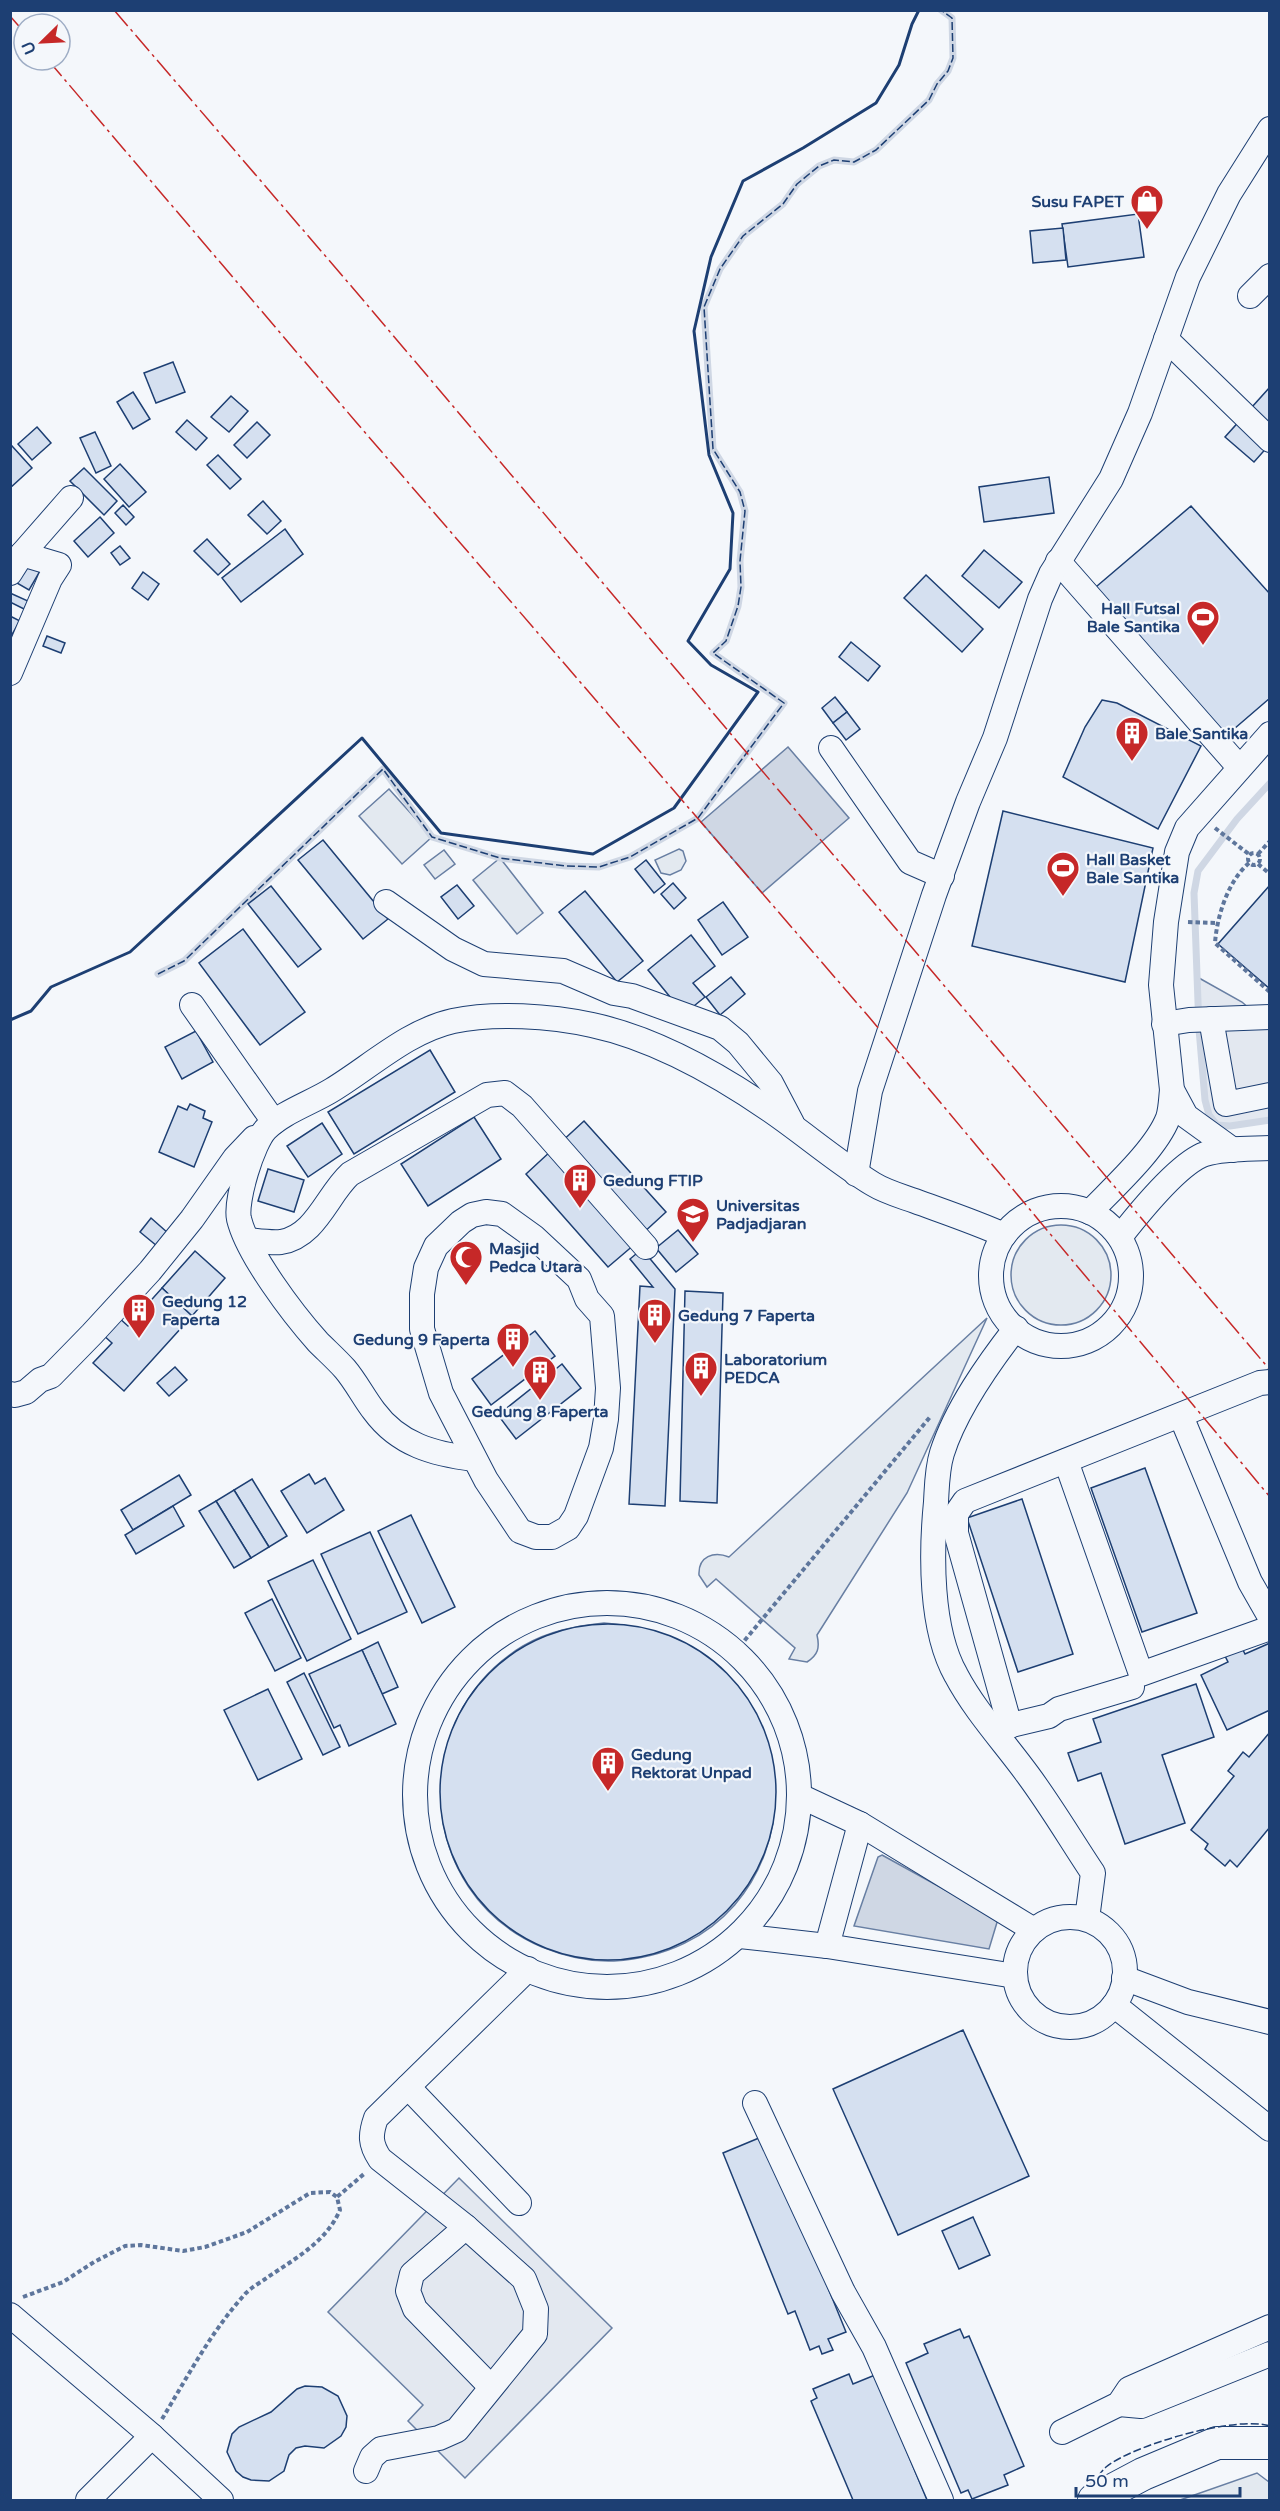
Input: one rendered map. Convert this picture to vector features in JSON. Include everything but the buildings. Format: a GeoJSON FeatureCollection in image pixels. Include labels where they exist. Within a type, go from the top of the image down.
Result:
{"type":"FeatureCollection","features":[{"type":"Feature","properties":{"kind":"main road"},"geometry":{"type":"LineString","coordinates":[[1094,2500],[1143,2474],[1217,2443],[1269,2443]]}},
{"type":"Feature","properties":{"kind":"street"},"geometry":{"type":"LineString","coordinates":[[856,1174],[870,1091],[934,896],[968,802],[995,738],[1040,599],[1058,561],[1111,479],[1140,413],[1188,277],[1228,194],[1269,129]]}},
{"type":"Feature","properties":{"kind":"street"},"geometry":{"type":"LineString","coordinates":[[1250,296],[1269,276]]}},
{"type":"Feature","properties":{"kind":"street"},"geometry":{"type":"LineString","coordinates":[[1166,339],[1269,440]]}},
{"type":"Feature","properties":{"kind":"street"},"geometry":{"type":"LineString","coordinates":[[16,564],[71,498]]}},
{"type":"Feature","properties":{"kind":"street"},"geometry":{"type":"LineString","coordinates":[[1058,561],[1239,767]]}},
{"type":"Feature","properties":{"kind":"street"},"geometry":{"type":"LineString","coordinates":[[10,674],[50,579],[59,565],[16,564]]}},
{"type":"Feature","properties":{"kind":"street"},"geometry":{"type":"LineString","coordinates":[[1090,1212],[1141,1157],[1169,1116],[1172,1090],[1161,986],[1166,922],[1177,852],[1187,828],[1269,734]]}},
{"type":"Feature","properties":{"kind":"street"},"geometry":{"type":"LineString","coordinates":[[831,748],[910,862],[942,876]]}},
{"type":"Feature","properties":{"kind":"street"},"geometry":{"type":"LineString","coordinates":[[386,902],[453,949],[484,964],[563,971],[614,993],[632,996],[720,1028],[738,1043],[771,1083],[794,1127]]}},
{"type":"Feature","properties":{"kind":"street"},"geometry":{"type":"LineString","coordinates":[[192,1005],[269,1127]]}},
{"type":"Feature","properties":{"kind":"street"},"geometry":{"type":"LineString","coordinates":[[10,1394],[26,1392],[40,1380],[51,1376],[92,1334],[185,1228],[249,1141],[331,1091],[393,1049],[428,1030],[449,1022],[477,1017],[572,1022],[629,1035],[727,1082],[877,1187],[976,1222],[1004,1235]]}},
{"type":"Feature","properties":{"kind":"street"},"geometry":{"type":"LineString","coordinates":[[1164,1024],[1203,1019],[1269,1017]]}},
{"type":"Feature","properties":{"kind":"street"},"geometry":{"type":"LineString","coordinates":[[1203,1019],[1226,1104],[1269,1095]]}},
{"type":"Feature","properties":{"kind":"street"},"geometry":{"type":"LineString","coordinates":[[1172,1090],[1186,1116],[1233,1150]]}},
{"type":"Feature","properties":{"kind":"street"},"geometry":{"type":"LineString","coordinates":[[248,1240],[280,1242],[298,1236],[315,1220],[337,1186],[350,1174],[487,1095],[505,1093],[522,1106],[646,1247]]}},
{"type":"Feature","properties":{"kind":"street"},"geometry":{"type":"LineString","coordinates":[[269,1127],[241,1186],[238,1203],[239,1218],[261,1265],[316,1340],[345,1370],[375,1413],[392,1431],[407,1443],[438,1455],[474,1459]]}},
{"type":"Feature","properties":{"kind":"street"},"geometry":{"type":"LineString","coordinates":[[1120,1237],[1138,1214],[1196,1158],[1208,1153],[1269,1148]]}},
{"type":"Feature","properties":{"kind":"street"},"geometry":{"type":"LineString","coordinates":[[1053,1206],[1073,1206],[1102,1218],[1120,1237],[1131,1267],[1131,1284],[1125,1304],[1109,1327],[1086,1340],[1061,1346],[1032,1339],[1016,1328],[1000,1308],[991,1279],[992,1263],[1004,1235],[1024,1216],[1053,1206]]}},
{"type":"Feature","properties":{"kind":"street"},"geometry":{"type":"LineString","coordinates":[[486,1212],[502,1214],[521,1226],[579,1279],[587,1299],[602,1316],[608,1401],[601,1448],[594,1470],[576,1516],[568,1528],[560,1534],[552,1537],[536,1537],[520,1531],[474,1459],[441,1393],[430,1363],[422,1329],[422,1294],[426,1268],[436,1246],[461,1222],[472,1215],[486,1212]]}},
{"type":"Feature","properties":{"kind":"street"},"geometry":{"type":"LineString","coordinates":[[1002,1728],[975,1704],[951,1665],[934,1588],[932,1552],[937,1475],[943,1451],[983,1371],[1016,1328]]}},
{"type":"Feature","properties":{"kind":"street"},"geometry":{"type":"LineString","coordinates":[[1087,1919],[1093,1873],[1029,1777],[1002,1728],[956,1533],[956,1514],[964,1501],[1260,1383],[1269,1382]]}},
{"type":"Feature","properties":{"kind":"street"},"geometry":{"type":"LineString","coordinates":[[1180,1416],[1250,1582],[1269,1617]]}},
{"type":"Feature","properties":{"kind":"street"},"geometry":{"type":"LineString","coordinates":[[1066,1461],[1141,1674],[1269,1628]]}},
{"type":"Feature","properties":{"kind":"street"},"geometry":{"type":"LineString","coordinates":[[614,1602],[679,1616],[735,1652],[770,1693],[792,1742],[800,1796],[793,1847],[772,1895],[740,1936],[694,1968],[642,1986],[586,1988],[528,1969],[476,1937],[435,1884],[415,1820],[418,1753],[444,1691],[488,1642],[547,1611],[614,1602]]}},
{"type":"Feature","properties":{"kind":"street"},"geometry":{"type":"LineString","coordinates":[[1002,1728],[1049,1716],[1059,1709],[1132,1687]]}},
{"type":"Feature","properties":{"kind":"street"},"geometry":{"type":"LineString","coordinates":[[800,1796],[860,1824],[1034,1930]]}},
{"type":"Feature","properties":{"kind":"street"},"geometry":{"type":"LineString","coordinates":[[827,1946],[860,1824]]}},
{"type":"Feature","properties":{"kind":"street"},"geometry":{"type":"LineString","coordinates":[[1068,1917],[1087,1919],[1103,1928],[1116,1942],[1124,1959],[1125,1978],[1121,1993],[1114,2005],[1103,2016],[1090,2024],[1075,2027],[1060,2026],[1046,2021],[1024,2002],[1015,1976],[1019,1951],[1034,1930],[1050,1920],[1068,1917]]}},
{"type":"Feature","properties":{"kind":"street"},"geometry":{"type":"LineString","coordinates":[[740,1936],[827,1946],[1015,1976]]}},
{"type":"Feature","properties":{"kind":"street"},"geometry":{"type":"LineString","coordinates":[[366,2471],[372,2457],[381,2449],[439,2438],[457,2430],[535,2334],[536,2309],[524,2278],[466,2227],[380,2159],[372,2146],[371,2132],[376,2118],[528,1969]]}},
{"type":"Feature","properties":{"kind":"street"},"geometry":{"type":"LineString","coordinates":[[1125,1978],[1188,2002],[1269,2022]]}},
{"type":"Feature","properties":{"kind":"street"},"geometry":{"type":"LineString","coordinates":[[1114,2005],[1269,2129]]}},
{"type":"Feature","properties":{"kind":"street"},"geometry":{"type":"LineString","coordinates":[[408,2087],[519,2203]]}},
{"type":"Feature","properties":{"kind":"street"},"geometry":{"type":"LineString","coordinates":[[755,2103],[843,2292],[874,2347],[941,2500]]}},
{"type":"Feature","properties":{"kind":"street"},"geometry":{"type":"LineString","coordinates":[[466,2227],[412,2274],[408,2292],[415,2309],[491,2387]]}},
{"type":"Feature","properties":{"kind":"street"},"geometry":{"type":"LineString","coordinates":[[15,2307],[220,2500]]}},
{"type":"Feature","properties":{"kind":"street"},"geometry":{"type":"LineString","coordinates":[[1062,2432],[1119,2404],[1129,2389],[1269,2327]]}},
{"type":"Feature","properties":{"kind":"street"},"geometry":{"type":"LineString","coordinates":[[1119,2404],[1141,2406],[1269,2354]]}},
{"type":"Feature","properties":{"kind":"street"},"geometry":{"type":"LineString","coordinates":[[1183,2389],[1198,2358]]}},
{"type":"Feature","properties":{"kind":"street"},"geometry":{"type":"LineString","coordinates":[[88,2500],[152,2436]]}},
{"type":"Feature","properties":{"kind":"path"},"geometry":{"type":"LineString","coordinates":[[1198,815],[1250,855],[1258,854],[1269,842]]}},
{"type":"Feature","properties":{"kind":"path"},"geometry":{"type":"LineString","coordinates":[[1258,854],[1261,859],[1258,864]]}},
{"type":"Feature","properties":{"kind":"path"},"geometry":{"type":"LineString","coordinates":[[1250,855],[1250,863],[1233,883],[1218,923],[1215,943],[1269,992]]}},
{"type":"Feature","properties":{"kind":"path"},"geometry":{"type":"LineString","coordinates":[[1250,863],[1258,864],[1269,874]]}},
{"type":"Feature","properties":{"kind":"path"},"geometry":{"type":"LineString","coordinates":[[1166,922],[1218,923]]}},
{"type":"Feature","properties":{"kind":"path"},"geometry":{"type":"LineString","coordinates":[[735,1652],[933,1413]]}},
{"type":"Feature","properties":{"kind":"path"},"geometry":{"type":"LineString","coordinates":[[337,2197],[380,2159]]}},
{"type":"Feature","properties":{"kind":"path"},"geometry":{"type":"LineString","coordinates":[[15,2307],[125,2246],[141,2245],[183,2251],[205,2247],[247,2232],[310,2193],[330,2192],[337,2197],[340,2210],[335,2223],[307,2251],[247,2292],[210,2339],[152,2436]]}},
{"type":"Feature","properties":{"kind":"shaded area"},"geometry":{"type":"Polygon","coordinates":[[[788,747],[849,818],[762,893],[701,822],[788,747]]]}},
{"type":"Feature","properties":{"kind":"shaded area"},"geometry":{"type":"Polygon","coordinates":[[[389,789],[432,837],[402,864],[359,816],[389,789]]]}},
{"type":"Feature","properties":{"kind":"shaded area"},"geometry":{"type":"Polygon","coordinates":[[[679,849],[683,851],[686,861],[681,870],[670,875],[661,873],[655,860],[679,849]]]}},
{"type":"Feature","properties":{"kind":"shaded area"},"geometry":{"type":"Polygon","coordinates":[[[444,850],[455,864],[435,879],[424,865],[444,850]]]}},
{"type":"Feature","properties":{"kind":"shaded area"},"geometry":{"type":"Polygon","coordinates":[[[500,858],[543,913],[517,934],[473,880],[500,858]]]}},
{"type":"Feature","properties":{"kind":"shaded area"},"geometry":{"type":"Polygon","coordinates":[[[1199,978],[1242,1002],[1269,1026],[1269,1120],[1230,1126],[1217,1125],[1209,1115],[1205,1100],[1199,1029],[1199,978]]]}},
{"type":"Feature","properties":{"kind":"shaded area"},"geometry":{"type":"Polygon","coordinates":[[[1061,1225],[1080,1229],[1096,1240],[1107,1256],[1111,1275],[1107,1294],[1096,1310],[1080,1321],[1061,1325],[1042,1321],[1026,1310],[1015,1294],[1011,1275],[1015,1256],[1026,1240],[1042,1229],[1061,1225]]]}},
{"type":"Feature","properties":{"kind":"shaded area"},"geometry":{"type":"Polygon","coordinates":[[[987,1318],[907,1493],[817,1635],[816,1654],[807,1662],[789,1659],[795,1648],[716,1579],[707,1587],[699,1575],[701,1563],[713,1555],[729,1557],[987,1318]]]}},
{"type":"Feature","properties":{"kind":"shaded area","name":"Gedung Rektorat Unpad"},"geometry":{"type":"Polygon","coordinates":[[[604,1623],[679,1642],[733,1681],[764,1734],[775,1793],[765,1853],[735,1905],[684,1943],[614,1961],[568,1956],[550,1950],[500,1921],[469,1887],[449,1846],[441,1802],[444,1758],[459,1715],[485,1677],[523,1646],[542,1636],[604,1623]],[[567,1675],[525,1701],[509,1718],[497,1737],[489,1757],[485,1780],[485,1804],[491,1829],[545,1809],[543,1786],[548,1765],[558,1747],[572,1733],[590,1725],[609,1723],[629,1727],[649,1739],[675,1711],[652,1696],[624,1687],[605,1685],[593,1695],[583,1696],[574,1689],[567,1675]],[[684,1720],[657,1748],[669,1772],[671,1789],[666,1816],[702,1833],[709,1811],[710,1795],[726,1795],[724,1767],[711,1732],[706,1724],[695,1733],[684,1720]],[[551,1822],[497,1843],[505,1856],[514,1850],[529,1850],[535,1863],[533,1869],[522,1877],[537,1890],[575,1907],[595,1911],[616,1911],[636,1908],[656,1901],[673,1891],[664,1875],[665,1866],[668,1862],[682,1859],[697,1843],[661,1826],[634,1847],[605,1854],[577,1845],[563,1836],[551,1822]]]}},
{"type":"Feature","properties":{"kind":"shaded area"},"geometry":{"type":"Polygon","coordinates":[[[882,1855],[998,1919],[989,1949],[854,1926],[878,1857],[882,1855]]]}},
{"type":"Feature","properties":{"kind":"shaded area"},"geometry":{"type":"Polygon","coordinates":[[[459,2178],[612,2328],[465,2478],[408,2421],[423,2405],[328,2312],[459,2178]]]}},
{"type":"Feature","properties":{"kind":"shaded area"},"geometry":{"type":"Polygon","coordinates":[[[1257,2473],[1269,2482],[1269,2500],[1180,2500],[1257,2473]]]}},
{"type":"Feature","properties":{"kind":"waterway"},"geometry":{"type":"LineString","coordinates":[[158,974],[184,961],[383,769],[432,837],[500,858],[566,866],[599,867],[630,857],[698,818],[784,703],[713,653],[726,641],[738,606],[745,511],[740,492],[713,449],[704,307],[720,269],[743,236],[783,204],[797,184],[819,166],[834,160],[854,162],[876,150],[929,100],[937,84],[948,71],[953,58],[952,18],[941,10]]}},
{"type":"Feature","properties":{"kind":"waterway"},"geometry":{"type":"LineString","coordinates":[[1270,783],[1237,819],[1198,871],[1194,893],[1199,1029],[1205,1100],[1209,1115],[1217,1125],[1230,1126],[1270,1120]]}},
{"type":"Feature","properties":{"kind":"fence"},"geometry":{"type":"LineString","coordinates":[[158,974],[184,961],[383,769],[432,837],[500,858],[566,866],[599,867],[630,857],[698,818],[784,703],[713,653],[726,641],[738,606],[745,511],[740,492],[713,449],[704,307],[720,269],[743,236],[783,204],[797,184],[819,166],[834,160],[854,162],[876,150],[929,100],[937,84],[948,71],[953,58],[952,18],[941,10]]}},
{"type":"Feature","properties":{"kind":"fence"},"geometry":{"type":"LineString","coordinates":[[1091,2485],[1106,2467],[1119,2458],[1161,2441],[1210,2428],[1254,2424],[1270,2426]]}},
{"type":"Feature","properties":{"kind":"wall"},"geometry":{"type":"LineString","coordinates":[[10,1020],[31,1011],[51,987],[130,952],[362,738],[441,833],[593,854],[674,808],[758,692],[711,665],[688,641],[730,569],[733,513],[709,455],[694,331],[711,257],[743,181],[803,148],[876,103],[899,65],[919,10]]}},
{"type":"Feature","properties":{"kind":"power"},"geometry":{"type":"LineString","coordinates":[[114,10],[352,287],[1270,1370]]}},
{"type":"Feature","properties":{"kind":"power"},"geometry":{"type":"LineString","coordinates":[[58,72],[356,422],[869,1017],[1270,1497]]}},
{"type":"Feature","properties":{"kind":"place","name":"Susu FAPET"},"geometry":{"type":"Point","coordinates":[1147,230]}},
{"type":"Feature","properties":{"kind":"place","name":"Hall Futsal Bale Santika"},"geometry":{"type":"Point","coordinates":[1203,646]}},
{"type":"Feature","properties":{"kind":"place","name":"Bale Santika"},"geometry":{"type":"Point","coordinates":[1132,762]}},
{"type":"Feature","properties":{"kind":"place","name":"Hall Basket Bale Santika"},"geometry":{"type":"Point","coordinates":[1063,897]}},
{"type":"Feature","properties":{"kind":"place","name":"Gedung FTIP"},"geometry":{"type":"Point","coordinates":[580,1209]}},
{"type":"Feature","properties":{"kind":"place","name":"Universitas Padjadjaran"},"geometry":{"type":"Point","coordinates":[693,1243]}},
{"type":"Feature","properties":{"kind":"place","name":"Masjid Pedca Utara"},"geometry":{"type":"Point","coordinates":[466,1286]}},
{"type":"Feature","properties":{"kind":"place","name":"Gedung 12 Faperta"},"geometry":{"type":"Point","coordinates":[139,1339]}},
{"type":"Feature","properties":{"kind":"place","name":"Gedung 7 Faperta"},"geometry":{"type":"Point","coordinates":[655,1344]}},
{"type":"Feature","properties":{"kind":"place","name":"Gedung 9 Faperta"},"geometry":{"type":"Point","coordinates":[513,1368]}},
{"type":"Feature","properties":{"kind":"place","name":"Laboratorium PEDCA"},"geometry":{"type":"Point","coordinates":[701,1397]}},
{"type":"Feature","properties":{"kind":"place","name":"Gedung 8 Faperta"},"geometry":{"type":"Point","coordinates":[540,1401]}},
{"type":"Feature","properties":{"kind":"place","name":"Gedung Rektorat Unpad"},"geometry":{"type":"Point","coordinates":[608,1792]}}]}
